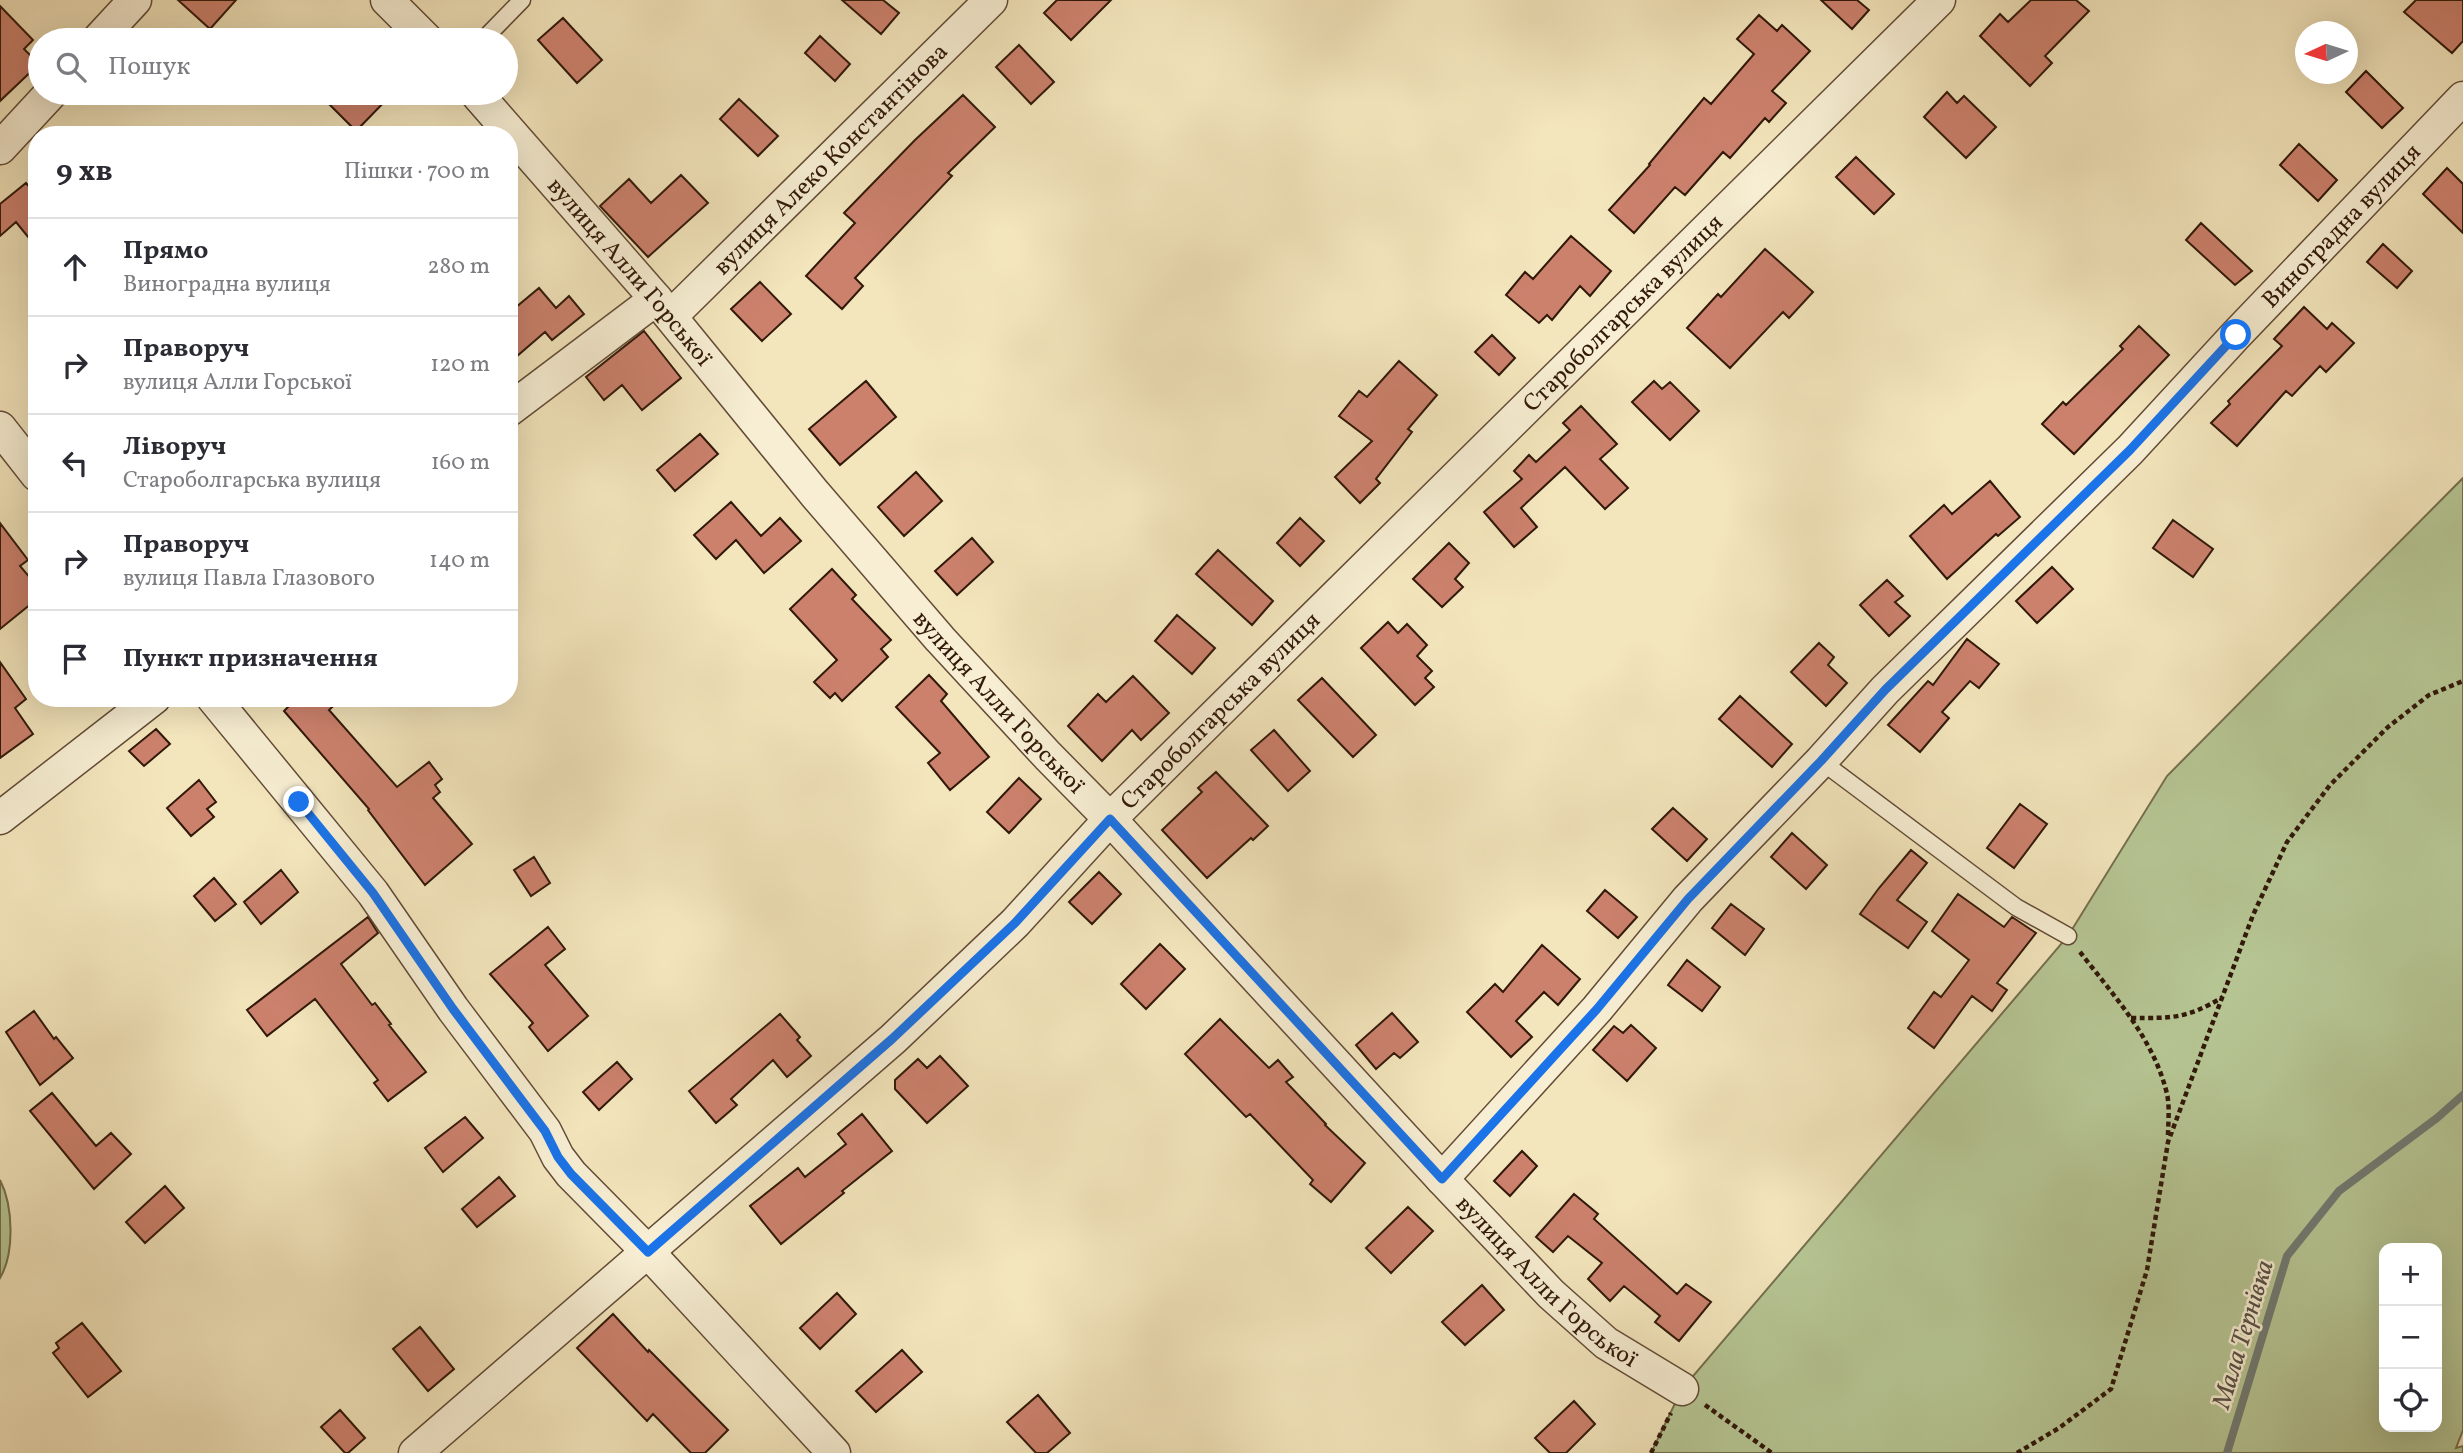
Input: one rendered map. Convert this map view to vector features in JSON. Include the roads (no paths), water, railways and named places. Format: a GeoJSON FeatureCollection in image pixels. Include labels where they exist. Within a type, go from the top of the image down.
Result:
{"type":"FeatureCollection","features":[{"type":"Feature","properties":{"kind":"street"},"geometry":{"type":"LineString","coordinates":[[109,28],[135,0]]}},
{"type":"Feature","properties":{"kind":"street"},"geometry":{"type":"LineString","coordinates":[[387,0],[415,28]]}},
{"type":"Feature","properties":{"kind":"street","name":"вулиця Алеко Константінова"},"geometry":{"type":"LineString","coordinates":[[518,404],[663,307],[991,0]]}},
{"type":"Feature","properties":{"kind":"street","name":"Староболгарська вулиця"},"geometry":{"type":"LineString","coordinates":[[415,1453],[892,1039],[1015,923],[1110,819],[1939,0]]}},
{"type":"Feature","properties":{"kind":"street","name":"Виноградна вулиця"},"geometry":{"type":"LineString","coordinates":[[1442,1179],[1597,1009],[1688,899],[1821,761],[1885,690],[2130,450],[2245,325],[2463,98]]}},
{"type":"Feature","properties":{"kind":"street"},"geometry":{"type":"LineString","coordinates":[[0,148],[40,105]]}},
{"type":"Feature","properties":{"kind":"street","name":"вулиця Алли Горської"},"geometry":{"type":"LineString","coordinates":[[486,105],[505,126]]}},
{"type":"Feature","properties":{"kind":"street","name":"вулиця Алли Горської"},"geometry":{"type":"LineString","coordinates":[[518,141],[663,307],[815,494],[940,639],[1442,1179],[1550,1294],[1606,1343],[1682,1389]]}},
{"type":"Feature","properties":{"kind":"street"},"geometry":{"type":"LineString","coordinates":[[0,428],[28,463]]}},
{"type":"Feature","properties":{"kind":"street"},"geometry":{"type":"LineString","coordinates":[[0,818],[142,707]]}},
{"type":"Feature","properties":{"kind":"street"},"geometry":{"type":"LineString","coordinates":[[220,707],[373,893],[453,1009],[545,1131],[565,1166],[834,1453]]}},
{"type":"Feature","properties":{"kind":"lane"},"geometry":{"type":"LineString","coordinates":[[495,28],[522,0]]}},
{"type":"Feature","properties":{"kind":"lane"},"geometry":{"type":"LineString","coordinates":[[1821,761],[2016,907],[2068,936]]}},
{"type":"Feature","properties":{"kind":"waterway","name":"Мала Тернівка"},"geometry":{"type":"LineString","coordinates":[[2227,1453],[2287,1256],[2339,1191],[2437,1118],[2463,1095]]}}]}
